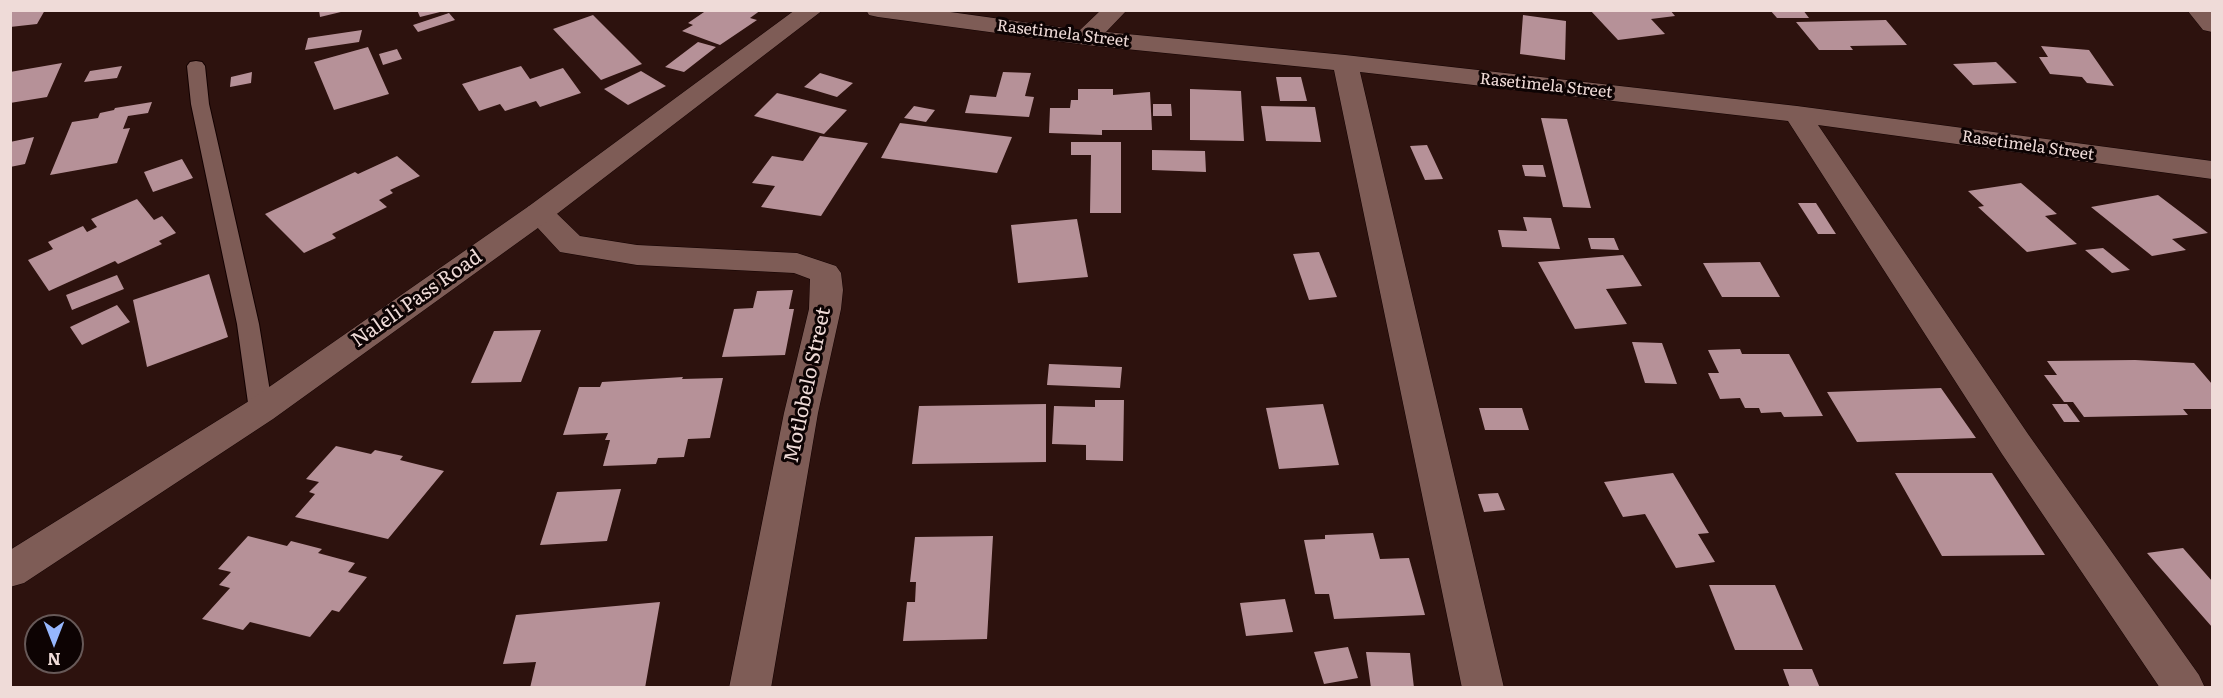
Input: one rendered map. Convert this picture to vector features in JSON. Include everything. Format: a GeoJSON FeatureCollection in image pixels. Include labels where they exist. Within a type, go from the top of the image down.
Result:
{"type":"FeatureCollection","features":[{"type":"Feature","properties":{"kind":"street","name":"Naleli Pass Road"},"geometry":{"type":"LineString","coordinates":[[10,572],[261,410],[539,213],[811,10]]}},
{"type":"Feature","properties":{"kind":"street","name":"Rasetimela Street"},"geometry":{"type":"LineString","coordinates":[[878,10],[1086,38],[1345,63],[1797,114],[2212,170]]}},
{"type":"Feature","properties":{"kind":"street"},"geometry":{"type":"LineString","coordinates":[[1086,38],[1115,10]]}},
{"type":"Feature","properties":{"kind":"street"},"geometry":{"type":"LineString","coordinates":[[2199,10],[2212,25]]}},
{"type":"Feature","properties":{"kind":"street"},"geometry":{"type":"LineString","coordinates":[[1345,63],[1483,687]]}},
{"type":"Feature","properties":{"kind":"street"},"geometry":{"type":"LineString","coordinates":[[1797,114],[2015,444],[2184,687]]}},
{"type":"Feature","properties":{"kind":"street","name":"Motlobelo Street"},"geometry":{"type":"LineString","coordinates":[[539,213],[571,245],[637,255],[797,263],[825,273],[827,290],[825,309],[801,413],[750,687]]}},
{"type":"Feature","properties":{"kind":"lane"},"geometry":{"type":"LineString","coordinates":[[196,66],[200,104],[248,324],[261,410]]}},
{"type":"Feature","properties":{"kind":"building"},"geometry":{"type":"Polygon","coordinates":[[[10,10],[45,10],[37,24],[10,27],[10,10]]]}},
{"type":"Feature","properties":{"kind":"building"},"geometry":{"type":"Polygon","coordinates":[[[319,10],[345,10],[345,11],[320,17],[319,10]]]}},
{"type":"Feature","properties":{"kind":"building"},"geometry":{"type":"Polygon","coordinates":[[[417,10],[444,10],[444,11],[420,17],[417,10]]]}},
{"type":"Feature","properties":{"kind":"building"},"geometry":{"type":"Polygon","coordinates":[[[707,10],[761,10],[750,18],[757,20],[720,45],[682,31],[693,25],[688,23],[707,10]]]}},
{"type":"Feature","properties":{"kind":"building"},"geometry":{"type":"Polygon","coordinates":[[[1590,10],[1670,10],[1675,16],[1651,19],[1665,34],[1618,40],[1590,10]]]}},
{"type":"Feature","properties":{"kind":"building"},"geometry":{"type":"Polygon","coordinates":[[[1770,10],[1803,10],[1809,18],[1777,18],[1770,10]]]}},
{"type":"Feature","properties":{"kind":"building"},"geometry":{"type":"Polygon","coordinates":[[[449,13],[455,20],[418,32],[413,25],[449,13]]]}},
{"type":"Feature","properties":{"kind":"building"},"geometry":{"type":"Polygon","coordinates":[[[593,15],[642,64],[601,80],[553,29],[593,15]]]}},
{"type":"Feature","properties":{"kind":"building"},"geometry":{"type":"Polygon","coordinates":[[[1523,15],[1566,21],[1565,60],[1520,54],[1523,15]]]}},
{"type":"Feature","properties":{"kind":"building"},"geometry":{"type":"Polygon","coordinates":[[[1886,20],[1907,45],[1850,46],[1853,50],[1819,50],[1796,22],[1886,20]]]}},
{"type":"Feature","properties":{"kind":"building"},"geometry":{"type":"Polygon","coordinates":[[[362,30],[359,42],[305,50],[308,38],[362,30]]]}},
{"type":"Feature","properties":{"kind":"building"},"geometry":{"type":"Polygon","coordinates":[[[698,42],[716,47],[684,72],[665,67],[698,42]]]}},
{"type":"Feature","properties":{"kind":"building"},"geometry":{"type":"Polygon","coordinates":[[[2041,46],[2089,50],[2114,86],[2087,83],[2082,77],[2050,74],[2039,57],[2048,57],[2041,46]]]}},
{"type":"Feature","properties":{"kind":"building"},"geometry":{"type":"Polygon","coordinates":[[[368,47],[389,94],[334,110],[314,62],[368,47]]]}},
{"type":"Feature","properties":{"kind":"building"},"geometry":{"type":"Polygon","coordinates":[[[397,49],[402,59],[383,65],[379,54],[397,49]]]}},
{"type":"Feature","properties":{"kind":"building"},"geometry":{"type":"Polygon","coordinates":[[[1996,62],[2017,83],[1973,85],[1953,64],[1996,62]]]}},
{"type":"Feature","properties":{"kind":"building"},"geometry":{"type":"Polygon","coordinates":[[[62,63],[47,97],[10,103],[10,72],[62,63]]]}},
{"type":"Feature","properties":{"kind":"building"},"geometry":{"type":"Polygon","coordinates":[[[122,66],[117,78],[84,82],[90,71],[122,66]]]}},
{"type":"Feature","properties":{"kind":"building"},"geometry":{"type":"Polygon","coordinates":[[[521,66],[530,79],[563,68],[581,93],[540,107],[536,101],[505,111],[500,104],[479,111],[462,84],[521,66]]]}},
{"type":"Feature","properties":{"kind":"building"},"geometry":{"type":"Polygon","coordinates":[[[641,71],[666,86],[628,105],[604,89],[641,71]]]}},
{"type":"Feature","properties":{"kind":"building"},"geometry":{"type":"Polygon","coordinates":[[[252,72],[251,83],[230,87],[231,77],[252,72]]]}},
{"type":"Feature","properties":{"kind":"building"},"geometry":{"type":"Polygon","coordinates":[[[1003,72],[1031,73],[1025,96],[1034,97],[1029,117],[965,113],[970,95],[996,97],[1003,72]]]}},
{"type":"Feature","properties":{"kind":"building"},"geometry":{"type":"Polygon","coordinates":[[[820,73],[853,83],[837,97],[804,87],[820,73]]]}},
{"type":"Feature","properties":{"kind":"building"},"geometry":{"type":"Polygon","coordinates":[[[1276,77],[1301,77],[1307,101],[1280,101],[1276,77]]]}},
{"type":"Feature","properties":{"kind":"building"},"geometry":{"type":"Polygon","coordinates":[[[1078,89],[1113,89],[1113,95],[1150,92],[1152,130],[1102,130],[1102,135],[1049,133],[1050,108],[1070,108],[1071,100],[1078,100],[1078,89]]]}},
{"type":"Feature","properties":{"kind":"building"},"geometry":{"type":"Polygon","coordinates":[[[1190,89],[1241,91],[1244,141],[1190,140],[1190,89]]]}},
{"type":"Feature","properties":{"kind":"building"},"geometry":{"type":"Polygon","coordinates":[[[777,93],[847,110],[824,134],[754,116],[777,93]]]}},
{"type":"Feature","properties":{"kind":"building"},"geometry":{"type":"Polygon","coordinates":[[[152,102],[148,113],[128,116],[123,129],[130,128],[117,163],[50,175],[72,122],[98,118],[100,113],[115,108],[152,102]]]}},
{"type":"Feature","properties":{"kind":"building"},"geometry":{"type":"Polygon","coordinates":[[[1153,104],[1171,104],[1172,116],[1153,116],[1153,104]]]}},
{"type":"Feature","properties":{"kind":"building"},"geometry":{"type":"Polygon","coordinates":[[[914,106],[935,110],[926,122],[904,118],[914,106]]]}},
{"type":"Feature","properties":{"kind":"building"},"geometry":{"type":"Polygon","coordinates":[[[1261,106],[1315,107],[1321,142],[1266,141],[1261,106]]]}},
{"type":"Feature","properties":{"kind":"building"},"geometry":{"type":"Polygon","coordinates":[[[1541,118],[1567,119],[1591,208],[1563,207],[1541,118]]]}},
{"type":"Feature","properties":{"kind":"building"},"geometry":{"type":"Polygon","coordinates":[[[900,123],[1012,137],[997,173],[881,158],[900,123]]]}},
{"type":"Feature","properties":{"kind":"building"},"geometry":{"type":"Polygon","coordinates":[[[820,136],[868,143],[821,216],[761,207],[775,186],[752,183],[772,156],[803,161],[820,136]]]}},
{"type":"Feature","properties":{"kind":"building"},"geometry":{"type":"Polygon","coordinates":[[[34,137],[25,164],[10,167],[10,142],[34,137]]]}},
{"type":"Feature","properties":{"kind":"building"},"geometry":{"type":"Polygon","coordinates":[[[1071,142],[1121,142],[1121,213],[1090,213],[1091,155],[1071,155],[1071,142]]]}},
{"type":"Feature","properties":{"kind":"building"},"geometry":{"type":"Polygon","coordinates":[[[1427,145],[1443,179],[1425,180],[1410,146],[1427,145]]]}},
{"type":"Feature","properties":{"kind":"building"},"geometry":{"type":"Polygon","coordinates":[[[1152,150],[1205,151],[1206,172],[1152,170],[1152,150]]]}},
{"type":"Feature","properties":{"kind":"building"},"geometry":{"type":"Polygon","coordinates":[[[397,156],[420,176],[390,190],[393,193],[379,200],[387,207],[332,234],[336,238],[304,253],[265,214],[355,172],[358,174],[397,156]]]}},
{"type":"Feature","properties":{"kind":"building"},"geometry":{"type":"Polygon","coordinates":[[[182,159],[193,178],[153,192],[144,172],[182,159]]]}},
{"type":"Feature","properties":{"kind":"building"},"geometry":{"type":"Polygon","coordinates":[[[1522,165],[1543,165],[1546,177],[1525,176],[1522,165]]]}},
{"type":"Feature","properties":{"kind":"building"},"geometry":{"type":"Polygon","coordinates":[[[2021,183],[2057,214],[2045,216],[2077,244],[2027,252],[1978,207],[1984,206],[1968,191],[2021,183]]]}},
{"type":"Feature","properties":{"kind":"building"},"geometry":{"type":"Polygon","coordinates":[[[2158,195],[2208,233],[2172,239],[2186,250],[2152,256],[2091,207],[2158,195]]]}},
{"type":"Feature","properties":{"kind":"building"},"geometry":{"type":"Polygon","coordinates":[[[137,199],[154,220],[162,216],[176,233],[159,241],[162,244],[118,264],[115,261],[49,291],[28,260],[53,249],[48,242],[83,226],[87,232],[97,227],[91,219],[137,199]]]}},
{"type":"Feature","properties":{"kind":"building"},"geometry":{"type":"Polygon","coordinates":[[[1798,203],[1816,203],[1836,234],[1818,234],[1798,203]]]}},
{"type":"Feature","properties":{"kind":"building"},"geometry":{"type":"Polygon","coordinates":[[[1523,217],[1551,218],[1560,249],[1502,247],[1498,230],[1527,231],[1523,217]]]}},
{"type":"Feature","properties":{"kind":"building"},"geometry":{"type":"Polygon","coordinates":[[[1077,219],[1088,277],[1018,283],[1011,225],[1077,219]]]}},
{"type":"Feature","properties":{"kind":"building"},"geometry":{"type":"Polygon","coordinates":[[[1588,238],[1614,238],[1619,250],[1591,249],[1588,238]]]}},
{"type":"Feature","properties":{"kind":"building"},"geometry":{"type":"Polygon","coordinates":[[[2103,248],[2130,270],[2112,273],[2085,250],[2103,248]]]}},
{"type":"Feature","properties":{"kind":"building"},"geometry":{"type":"Polygon","coordinates":[[[1319,252],[1337,297],[1309,300],[1293,254],[1319,252]]]}},
{"type":"Feature","properties":{"kind":"building"},"geometry":{"type":"Polygon","coordinates":[[[1623,255],[1642,286],[1606,289],[1627,324],[1575,329],[1538,262],[1623,255]]]}},
{"type":"Feature","properties":{"kind":"building"},"geometry":{"type":"Polygon","coordinates":[[[1760,262],[1780,297],[1722,297],[1703,263],[1760,262]]]}},
{"type":"Feature","properties":{"kind":"building"},"geometry":{"type":"Polygon","coordinates":[[[209,274],[228,337],[147,367],[133,300],[209,274]]]}},
{"type":"Feature","properties":{"kind":"building"},"geometry":{"type":"Polygon","coordinates":[[[117,275],[124,289],[72,310],[66,295],[117,275]]]}},
{"type":"Feature","properties":{"kind":"building"},"geometry":{"type":"Polygon","coordinates":[[[793,290],[789,309],[794,309],[785,355],[722,357],[734,309],[753,308],[757,291],[793,290]]]}},
{"type":"Feature","properties":{"kind":"building"},"geometry":{"type":"Polygon","coordinates":[[[117,305],[130,322],[82,345],[70,327],[117,305]]]}},
{"type":"Feature","properties":{"kind":"building"},"geometry":{"type":"Polygon","coordinates":[[[541,330],[521,382],[471,383],[494,331],[541,330]]]}},
{"type":"Feature","properties":{"kind":"building"},"geometry":{"type":"Polygon","coordinates":[[[1632,342],[1662,343],[1677,384],[1645,383],[1632,342]]]}},
{"type":"Feature","properties":{"kind":"building"},"geometry":{"type":"Polygon","coordinates":[[[1740,349],[1742,354],[1789,354],[1823,416],[1784,417],[1781,412],[1761,413],[1759,408],[1745,408],[1740,398],[1720,399],[1708,373],[1719,373],[1708,350],[1740,349]]]}},
{"type":"Feature","properties":{"kind":"building"},"geometry":{"type":"Polygon","coordinates":[[[2135,360],[2194,363],[2212,384],[2212,409],[2183,409],[2188,415],[2084,417],[2073,402],[2064,402],[2044,375],[2057,375],[2047,361],[2135,360]]]}},
{"type":"Feature","properties":{"kind":"building"},"geometry":{"type":"Polygon","coordinates":[[[1049,364],[1122,367],[1120,388],[1047,385],[1049,364]]]}},
{"type":"Feature","properties":{"kind":"building"},"geometry":{"type":"Polygon","coordinates":[[[683,377],[682,379],[723,378],[710,438],[688,439],[684,457],[658,458],[656,464],[603,466],[610,440],[605,440],[608,433],[563,435],[579,387],[600,387],[602,382],[683,377]]]}},
{"type":"Feature","properties":{"kind":"building"},"geometry":{"type":"Polygon","coordinates":[[[1941,388],[1976,438],[1857,442],[1827,392],[1941,388]]]}},
{"type":"Feature","properties":{"kind":"building"},"geometry":{"type":"Polygon","coordinates":[[[1095,400],[1124,400],[1123,461],[1086,460],[1086,445],[1052,444],[1054,406],[1095,407],[1095,400]]]}},
{"type":"Feature","properties":{"kind":"building"},"geometry":{"type":"Polygon","coordinates":[[[1046,404],[1046,462],[912,464],[919,406],[1046,404]]]}},
{"type":"Feature","properties":{"kind":"building"},"geometry":{"type":"Polygon","coordinates":[[[1323,404],[1339,465],[1279,469],[1266,408],[1323,404]]]}},
{"type":"Feature","properties":{"kind":"building"},"geometry":{"type":"Polygon","coordinates":[[[2052,404],[2067,404],[2080,422],[2064,422],[2052,404]]]}},
{"type":"Feature","properties":{"kind":"building"},"geometry":{"type":"Polygon","coordinates":[[[1479,408],[1522,408],[1529,430],[1485,430],[1479,408]]]}},
{"type":"Feature","properties":{"kind":"building"},"geometry":{"type":"Polygon","coordinates":[[[336,446],[371,454],[375,450],[403,456],[400,460],[444,471],[388,539],[295,517],[315,494],[309,492],[319,482],[306,479],[336,446]]]}},
{"type":"Feature","properties":{"kind":"building"},"geometry":{"type":"Polygon","coordinates":[[[1673,473],[1709,533],[1698,534],[1715,562],[1676,568],[1645,514],[1623,517],[1604,482],[1673,473]]]}},
{"type":"Feature","properties":{"kind":"building"},"geometry":{"type":"Polygon","coordinates":[[[1895,473],[1992,473],[2045,555],[1942,556],[1895,473]]]}},
{"type":"Feature","properties":{"kind":"building"},"geometry":{"type":"Polygon","coordinates":[[[621,489],[607,541],[540,545],[557,492],[621,489]]]}},
{"type":"Feature","properties":{"kind":"building"},"geometry":{"type":"Polygon","coordinates":[[[1498,493],[1505,510],[1484,512],[1478,494],[1498,493]]]}},
{"type":"Feature","properties":{"kind":"building"},"geometry":{"type":"Polygon","coordinates":[[[1373,533],[1380,559],[1409,558],[1425,615],[1334,619],[1329,594],[1315,594],[1304,540],[1325,539],[1325,535],[1373,533]]]}},
{"type":"Feature","properties":{"kind":"building"},"geometry":{"type":"Polygon","coordinates":[[[248,536],[287,546],[291,541],[322,549],[318,553],[355,563],[348,572],[367,577],[339,612],[332,610],[310,637],[250,622],[243,630],[202,619],[230,588],[219,585],[231,572],[218,569],[248,536]]]}},
{"type":"Feature","properties":{"kind":"building"},"geometry":{"type":"Polygon","coordinates":[[[993,536],[987,639],[903,641],[907,602],[915,602],[916,582],[910,582],[915,537],[993,536]]]}},
{"type":"Feature","properties":{"kind":"building"},"geometry":{"type":"Polygon","coordinates":[[[2183,548],[2212,581],[2212,627],[2147,553],[2183,548]]]}},
{"type":"Feature","properties":{"kind":"building"},"geometry":{"type":"Polygon","coordinates":[[[1709,585],[1775,585],[1803,650],[1735,650],[1709,585]]]}},
{"type":"Feature","properties":{"kind":"building"},"geometry":{"type":"Polygon","coordinates":[[[1285,599],[1293,632],[1246,636],[1240,603],[1285,599]]]}},
{"type":"Feature","properties":{"kind":"building"},"geometry":{"type":"Polygon","coordinates":[[[660,602],[645,688],[530,688],[536,662],[503,664],[516,615],[660,602]]]}},
{"type":"Feature","properties":{"kind":"building"},"geometry":{"type":"Polygon","coordinates":[[[1348,647],[1358,678],[1324,684],[1314,652],[1348,647]]]}},
{"type":"Feature","properties":{"kind":"building"},"geometry":{"type":"Polygon","coordinates":[[[1366,652],[1410,653],[1414,688],[1371,688],[1366,652]]]}},
{"type":"Feature","properties":{"kind":"building"},"geometry":{"type":"Polygon","coordinates":[[[1783,669],[1812,669],[1820,688],[1790,688],[1783,669]]]}}]}
